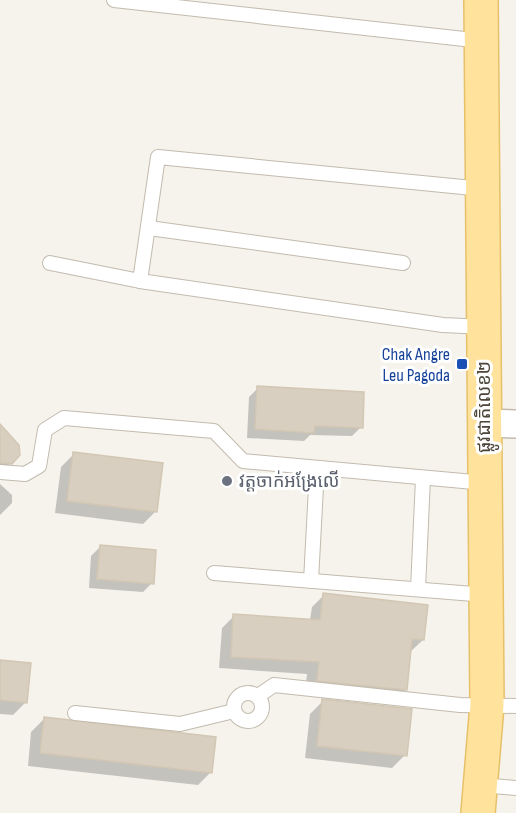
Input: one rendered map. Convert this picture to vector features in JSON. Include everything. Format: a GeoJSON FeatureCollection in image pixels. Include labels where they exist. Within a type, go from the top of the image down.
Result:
{"type":"FeatureCollection","features":[{"type":"Feature","properties":{"kind":"main road","name":"ផ្លូវជាតិលេខ២"},"geometry":{"type":"LineString","coordinates":[[479,799],[501,706],[486,595],[481,0]]}},
{"type":"Feature","properties":{"kind":"street"},"geometry":{"type":"LineString","coordinates":[[484,423],[516,424]]}},
{"type":"Feature","properties":{"kind":"lane"},"geometry":{"type":"LineString","coordinates":[[114,0],[482,41]]}},
{"type":"Feature","properties":{"kind":"lane"},"geometry":{"type":"LineString","coordinates":[[140,281],[150,228],[158,158],[483,189]]}},
{"type":"Feature","properties":{"kind":"lane"},"geometry":{"type":"LineString","coordinates":[[150,228],[403,263]]}},
{"type":"Feature","properties":{"kind":"lane"},"geometry":{"type":"LineString","coordinates":[[50,263],[140,281],[443,325],[484,327]]}},
{"type":"Feature","properties":{"kind":"lane"},"geometry":{"type":"LineString","coordinates":[[0,472],[25,474],[39,466],[45,430],[64,418],[214,431],[243,461],[485,483]]}},
{"type":"Feature","properties":{"kind":"lane"},"geometry":{"type":"LineString","coordinates":[[311,581],[317,468]]}},
{"type":"Feature","properties":{"kind":"lane"},"geometry":{"type":"LineString","coordinates":[[418,589],[423,478]]}},
{"type":"Feature","properties":{"kind":"lane"},"geometry":{"type":"LineString","coordinates":[[214,573],[486,595]]}},
{"type":"Feature","properties":{"kind":"lane"},"geometry":{"type":"LineString","coordinates":[[258,696],[274,685],[460,705],[501,706]]}},
{"type":"Feature","properties":{"kind":"lane"},"geometry":{"type":"LineString","coordinates":[[244,692],[258,696],[263,703],[263,710],[259,717],[245,721],[234,711],[238,696],[244,692]]}},
{"type":"Feature","properties":{"kind":"lane"},"geometry":{"type":"LineString","coordinates":[[75,713],[180,724],[234,711]]}},
{"type":"Feature","properties":{"kind":"lane"},"geometry":{"type":"LineString","coordinates":[[479,799],[516,788]]}},
{"type":"Feature","properties":{"kind":"building"},"geometry":{"type":"Polygon","coordinates":[[[257,386],[364,392],[363,428],[315,426],[314,433],[255,429],[257,386]]]}},
{"type":"Feature","properties":{"kind":"building"},"geometry":{"type":"Polygon","coordinates":[[[0,424],[19,445],[20,455],[12,464],[0,463],[0,424]]]}},
{"type":"Feature","properties":{"kind":"building"},"geometry":{"type":"Polygon","coordinates":[[[73,452],[163,463],[157,512],[67,501],[73,452]]]}},
{"type":"Feature","properties":{"kind":"building"},"geometry":{"type":"Polygon","coordinates":[[[100,545],[156,550],[154,584],[97,579],[100,545]]]}},
{"type":"Feature","properties":{"kind":"building"},"geometry":{"type":"Polygon","coordinates":[[[323,593],[428,605],[424,640],[412,639],[407,690],[317,681],[319,662],[231,657],[233,614],[320,620],[323,593]]]}},
{"type":"Feature","properties":{"kind":"building"},"geometry":{"type":"Polygon","coordinates":[[[0,660],[31,663],[27,703],[0,700],[0,660]]]}},
{"type":"Feature","properties":{"kind":"building"},"geometry":{"type":"Polygon","coordinates":[[[322,699],[412,709],[407,756],[317,746],[322,699]]]}},
{"type":"Feature","properties":{"kind":"building"},"geometry":{"type":"Polygon","coordinates":[[[44,717],[216,737],[212,773],[40,753],[44,717]]]}},
{"type":"Feature","properties":{"kind":"place","name":"Chak Angre Leu Pagoda"},"geometry":{"type":"Point","coordinates":[462,364]}},
{"type":"Feature","properties":{"kind":"place","name":"វត្តចាក់អង្រែលើ"},"geometry":{"type":"Point","coordinates":[227,481]}}]}
